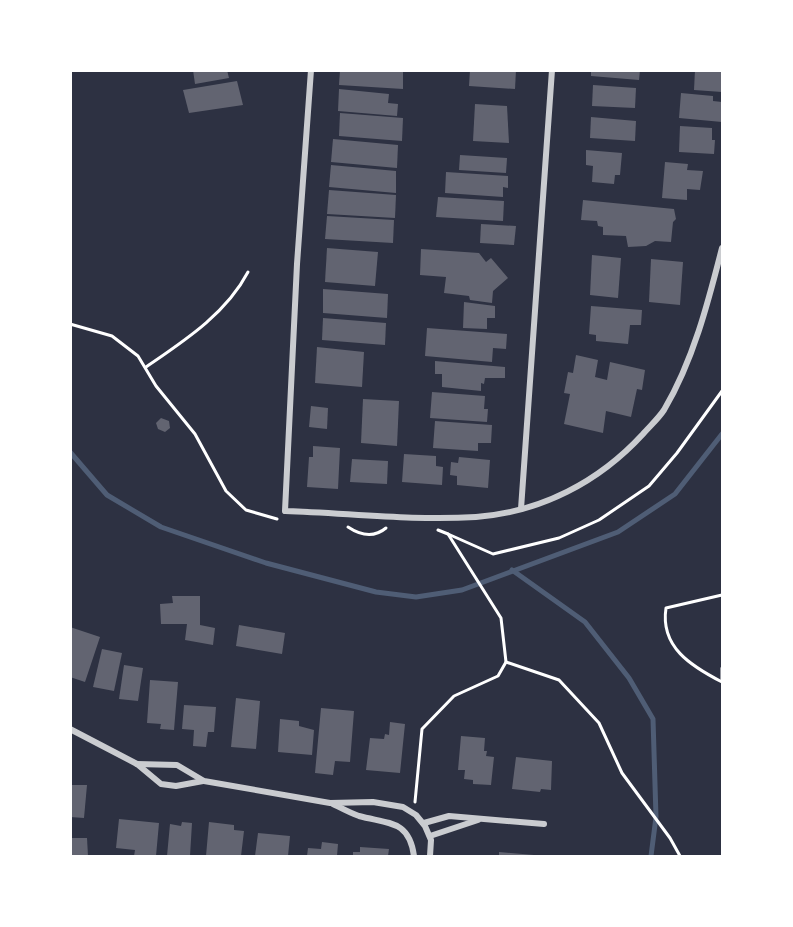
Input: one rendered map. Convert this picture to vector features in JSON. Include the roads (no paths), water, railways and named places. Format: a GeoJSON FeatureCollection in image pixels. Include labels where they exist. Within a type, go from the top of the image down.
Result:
{"type":"FeatureCollection","features":[{"type":"Feature","properties":{"kind":"street"},"geometry":{"type":"LineString","coordinates":[[311,70],[297,264],[285,511],[478,517],[521,509],[557,498],[599,474],[628,451],[662,413],[681,378],[708,302],[723,248]]}},
{"type":"Feature","properties":{"kind":"street"},"geometry":{"type":"LineString","coordinates":[[521,509],[552,70]]}},
{"type":"Feature","properties":{"kind":"street"},"geometry":{"type":"LineString","coordinates":[[70,729],[137,764],[161,784],[176,786],[204,781],[330,803],[373,802],[410,811],[424,823],[430,836],[430,856]]}},
{"type":"Feature","properties":{"kind":"street"},"geometry":{"type":"LineString","coordinates":[[137,764],[177,765],[204,781]]}},
{"type":"Feature","properties":{"kind":"street"},"geometry":{"type":"LineString","coordinates":[[330,803],[357,815],[391,823],[407,833],[412,842],[414,856]]}},
{"type":"Feature","properties":{"kind":"street"},"geometry":{"type":"LineString","coordinates":[[424,823],[442,816],[544,824]]}},
{"type":"Feature","properties":{"kind":"street"},"geometry":{"type":"LineString","coordinates":[[430,836],[463,823],[483,819]]}},
{"type":"Feature","properties":{"kind":"waterway"},"geometry":{"type":"LineString","coordinates":[[70,452],[107,495],[161,527],[266,563],[376,592],[416,597],[462,590],[618,532],[675,494],[722,434]]}},
{"type":"Feature","properties":{"kind":"waterway"},"geometry":{"type":"LineString","coordinates":[[512,570],[585,622],[629,678],[653,719],[656,817],[651,856]]}}]}
